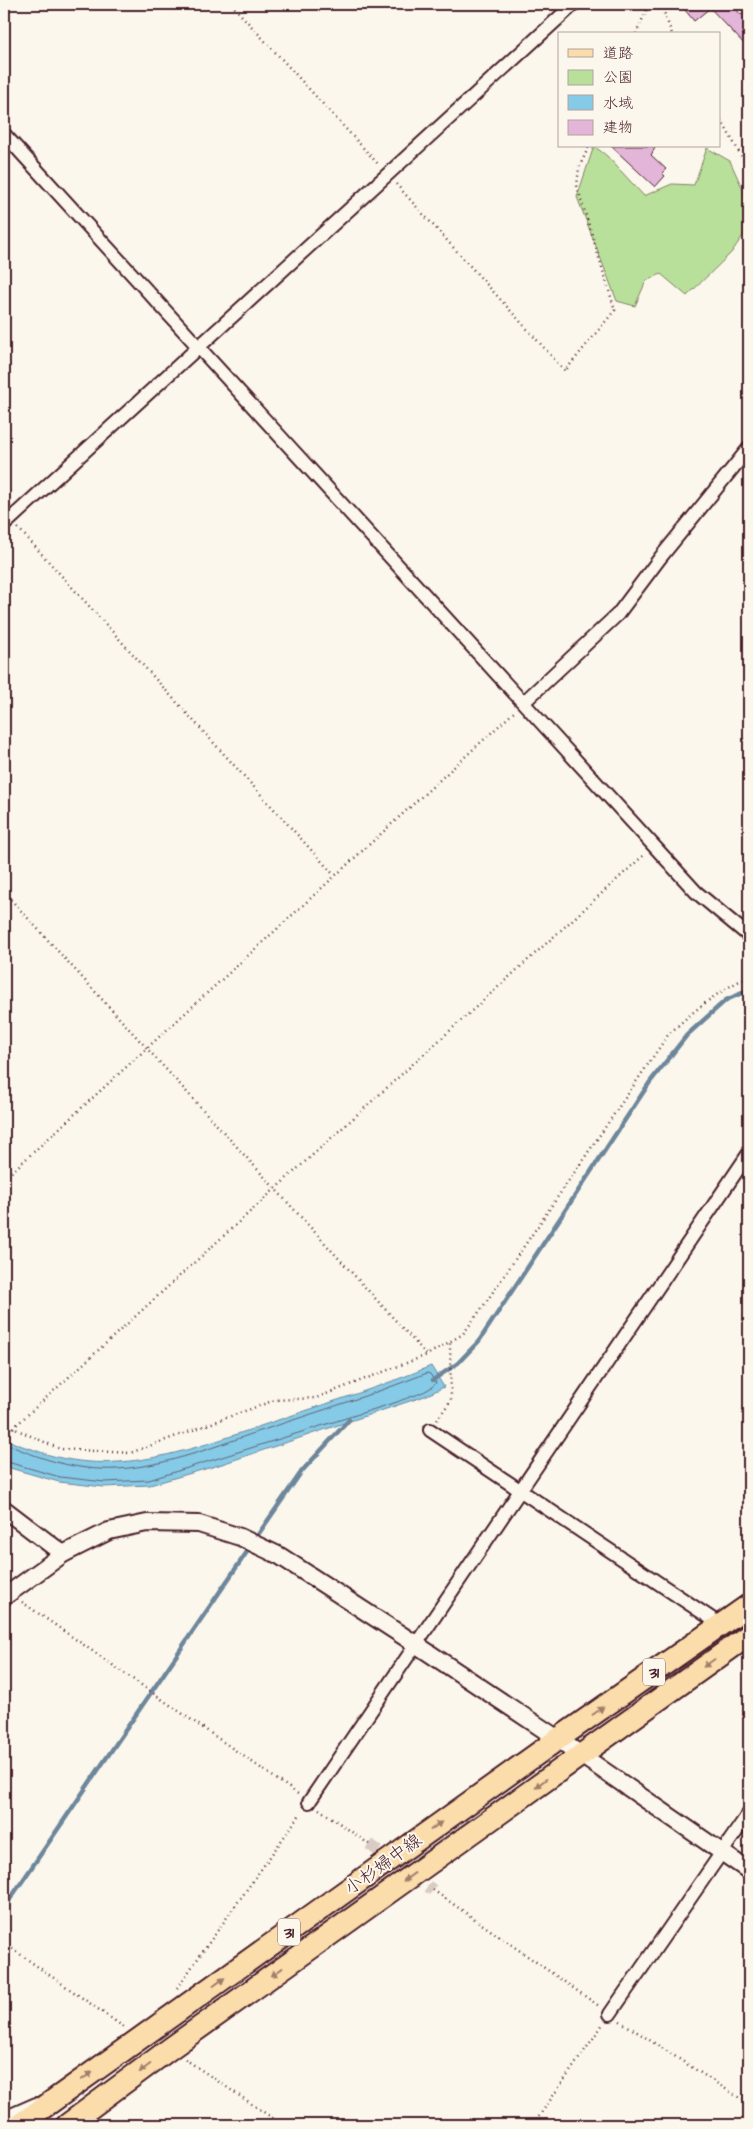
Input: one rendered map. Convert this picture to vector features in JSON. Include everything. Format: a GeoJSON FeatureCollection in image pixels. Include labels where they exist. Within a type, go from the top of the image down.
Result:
{"type":"FeatureCollection","features":[{"type":"Feature","properties":{"kind":"main road","name":"小杉婦中線"},"geometry":{"type":"LineString","coordinates":[[19,2125],[558,1739],[749,1606]]}},
{"type":"Feature","properties":{"kind":"main road","name":"小杉婦中線"},"geometry":{"type":"LineString","coordinates":[[74,2122],[171,2048],[580,1754],[748,1639]]}},
{"type":"Feature","properties":{"kind":"street"},"geometry":{"type":"LineString","coordinates":[[7,522],[574,4]]}},
{"type":"Feature","properties":{"kind":"street"},"geometry":{"type":"LineString","coordinates":[[4,134],[696,892],[749,936]]}},
{"type":"Feature","properties":{"kind":"street"},"geometry":{"type":"LineString","coordinates":[[524,702],[618,614],[660,558],[749,448]]}},
{"type":"Feature","properties":{"kind":"street"},"geometry":{"type":"LineString","coordinates":[[309,1802],[749,1153]]}},
{"type":"Feature","properties":{"kind":"street"},"geometry":{"type":"LineString","coordinates":[[430,1430],[722,1625]]}},
{"type":"Feature","properties":{"kind":"street"},"geometry":{"type":"LineString","coordinates":[[4,1509],[64,1554]]}},
{"type":"Feature","properties":{"kind":"street"},"geometry":{"type":"LineString","coordinates":[[7,1595],[64,1554],[108,1531],[147,1523],[199,1524],[240,1537],[280,1556],[417,1645],[558,1739],[749,1871]]}},
{"type":"Feature","properties":{"kind":"street"},"geometry":{"type":"LineString","coordinates":[[610,2014],[749,1813]]}},
{"type":"Feature","properties":{"kind":"street"},"geometry":{"type":"LineString","coordinates":[[4,2118],[65,2092]]}},
{"type":"Feature","properties":{"kind":"path"},"geometry":{"type":"LineString","coordinates":[[231,4],[565,370],[614,310],[577,186],[579,168],[587,148]]}},
{"type":"Feature","properties":{"kind":"path"},"geometry":{"type":"LineString","coordinates":[[637,32],[649,4]]}},
{"type":"Feature","properties":{"kind":"path"},"geometry":{"type":"LineString","coordinates":[[661,4],[671,32]]}},
{"type":"Feature","properties":{"kind":"path"},"geometry":{"type":"LineString","coordinates":[[720,118],[749,170]]}},
{"type":"Feature","properties":{"kind":"path"},"geometry":{"type":"LineString","coordinates":[[7,522],[335,876]]}},
{"type":"Feature","properties":{"kind":"path"},"geometry":{"type":"LineString","coordinates":[[4,1179],[524,702]]}},
{"type":"Feature","properties":{"kind":"path"},"geometry":{"type":"LineString","coordinates":[[13,1428],[654,846]]}},
{"type":"Feature","properties":{"kind":"path"},"geometry":{"type":"LineString","coordinates":[[4,892],[427,1355]]}},
{"type":"Feature","properties":{"kind":"path"},"geometry":{"type":"LineString","coordinates":[[4,1421],[13,1428],[60,1449],[130,1453],[275,1400],[316,1398],[427,1355],[450,1342],[463,1334],[482,1308],[668,1035],[698,1007],[726,988],[749,976]]}},
{"type":"Feature","properties":{"kind":"path"},"geometry":{"type":"LineString","coordinates":[[430,1430],[451,1400],[450,1342]]}},
{"type":"Feature","properties":{"kind":"path"},"geometry":{"type":"LineString","coordinates":[[7,1595],[369,1844]]}},
{"type":"Feature","properties":{"kind":"path"},"geometry":{"type":"LineString","coordinates":[[175,1990],[309,1802]]}},
{"type":"Feature","properties":{"kind":"path"},"geometry":{"type":"LineString","coordinates":[[434,1890],[610,2014],[749,2104]]}},
{"type":"Feature","properties":{"kind":"path"},"geometry":{"type":"LineString","coordinates":[[4,1943],[141,2038]]}},
{"type":"Feature","properties":{"kind":"path"},"geometry":{"type":"LineString","coordinates":[[533,2125],[610,2014]]}},
{"type":"Feature","properties":{"kind":"path"},"geometry":{"type":"LineString","coordinates":[[171,2048],[283,2125]]}},
{"type":"Feature","properties":{"kind":"green space"},"geometry":{"type":"Polygon","coordinates":[[[593,148],[597,148],[607,156],[644,196],[672,184],[694,185],[707,148],[730,161],[749,203],[749,227],[731,253],[687,296],[661,274],[646,281],[635,306],[617,301],[577,197],[593,148]]]}},
{"type":"Feature","properties":{"kind":"water"},"geometry":{"type":"Polygon","coordinates":[[[431,1366],[444,1387],[425,1396],[219,1465],[150,1485],[104,1487],[59,1482],[10,1468],[4,1464],[4,1437],[10,1441],[64,1459],[96,1462],[128,1461],[191,1449],[377,1387],[431,1366]]]}},
{"type":"Feature","properties":{"kind":"building"},"geometry":{"type":"Polygon","coordinates":[[[680,4],[732,4],[741,15],[749,8],[749,49],[710,8],[694,21],[680,4]]]}},
{"type":"Feature","properties":{"kind":"building"},"geometry":{"type":"Polygon","coordinates":[[[613,148],[655,148],[651,155],[666,169],[662,173],[665,176],[655,187],[613,148]]]}},
{"type":"Feature","properties":{"kind":"waterway"},"geometry":{"type":"LineString","coordinates":[[433,1380],[458,1363],[479,1341],[650,1082],[687,1035],[726,1000],[749,990]]}},
{"type":"Feature","properties":{"kind":"waterway"},"geometry":{"type":"LineString","coordinates":[[255,1539],[302,1471],[349,1420]]}},
{"type":"Feature","properties":{"kind":"waterway"},"geometry":{"type":"LineString","coordinates":[[4,1908],[251,1546]]}},
{"type":"Feature","properties":{"kind":"tunnel"},"geometry":{"type":"LineString","coordinates":[[369,1844],[433,1890]]}}]}
